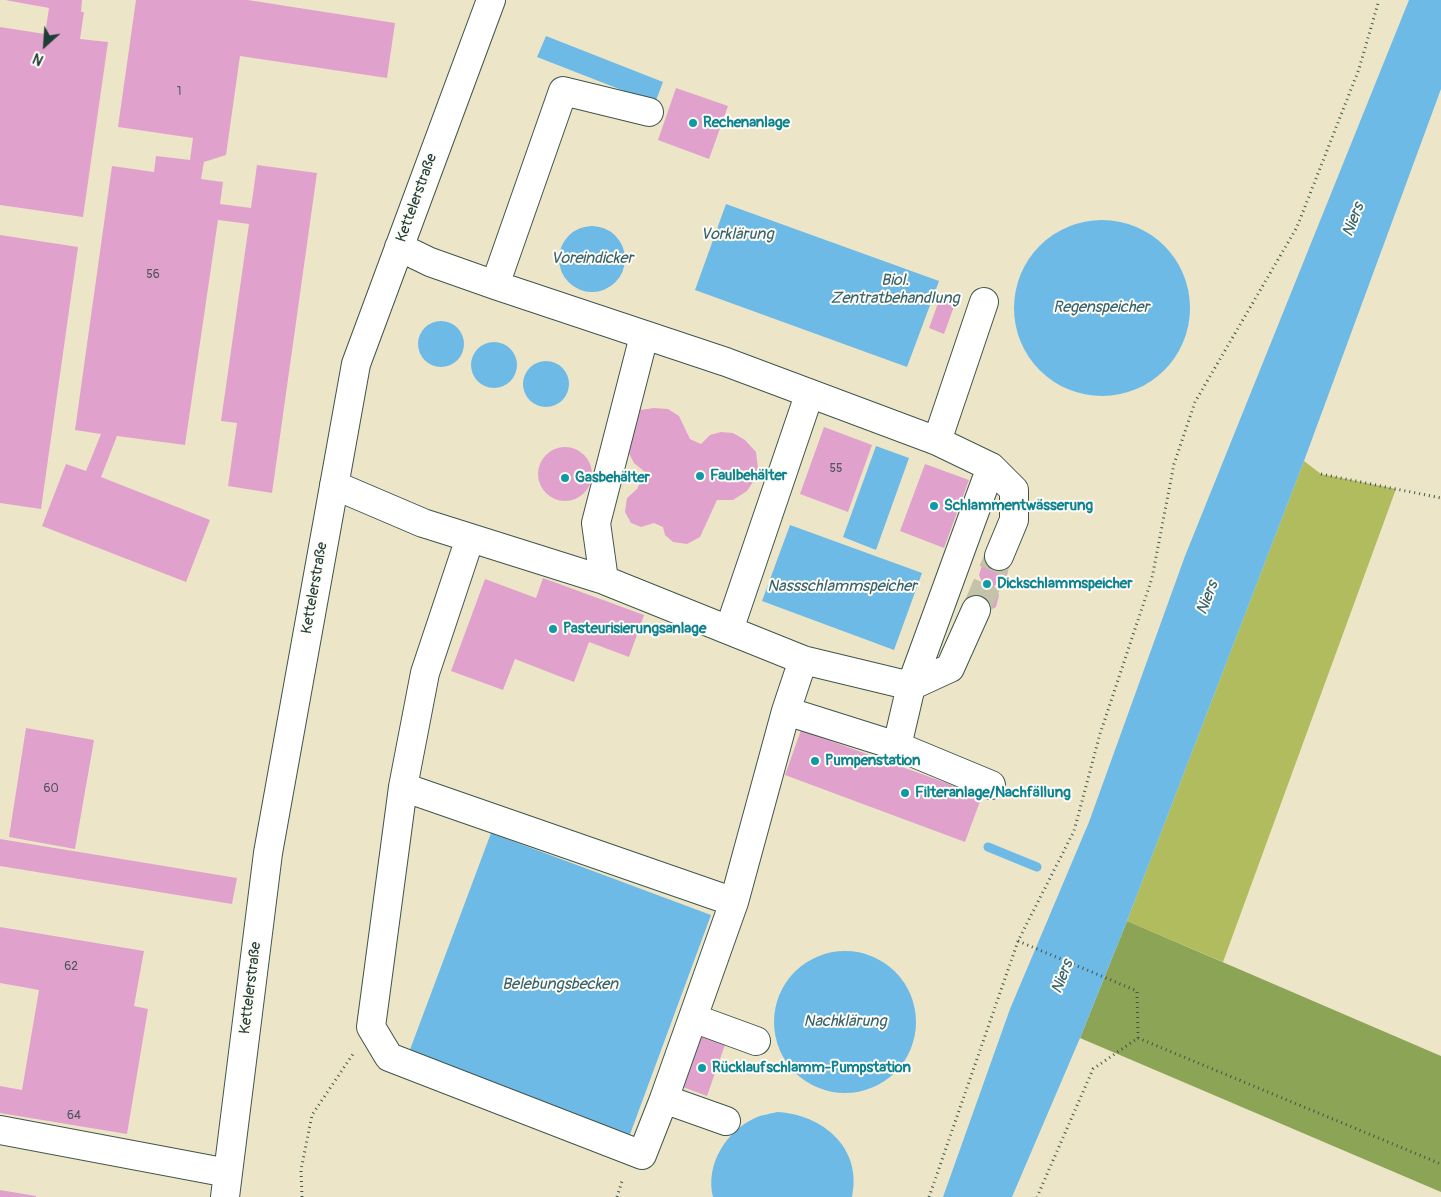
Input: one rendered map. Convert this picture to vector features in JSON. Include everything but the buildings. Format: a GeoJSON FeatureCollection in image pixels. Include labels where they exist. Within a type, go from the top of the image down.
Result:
{"type":"FeatureCollection","features":[{"type":"Feature","properties":{"kind":"street","name":"Kettelerstraße"},"geometry":{"type":"LineString","coordinates":[[226,1185],[268,853],[356,364],[491,0]]}},
{"type":"Feature","properties":{"kind":"street"},"geometry":{"type":"LineString","coordinates":[[495,285],[563,92],[649,112]]}},
{"type":"Feature","properties":{"kind":"street"},"geometry":{"type":"LineString","coordinates":[[399,247],[430,262],[495,285],[726,362],[809,395],[937,441],[991,467],[1014,490],[1014,520],[999,556]]}},
{"type":"Feature","properties":{"kind":"street"},"geometry":{"type":"LineString","coordinates":[[937,441],[984,302]]}},
{"type":"Feature","properties":{"kind":"street"},"geometry":{"type":"LineString","coordinates":[[604,580],[596,524],[644,336]]}},
{"type":"Feature","properties":{"kind":"street"},"geometry":{"type":"LineString","coordinates":[[729,630],[809,395]]}},
{"type":"Feature","properties":{"kind":"street"},"geometry":{"type":"LineString","coordinates":[[897,746],[911,686],[991,467]]}},
{"type":"Feature","properties":{"kind":"street"},"geometry":{"type":"LineString","coordinates":[[334,485],[424,523],[604,580],[803,660],[911,686],[950,668],[976,610]]}},
{"type":"Feature","properties":{"kind":"street"},"geometry":{"type":"LineString","coordinates":[[470,538],[425,673],[403,787],[371,1027],[389,1058],[642,1155],[664,1099],[734,902],[786,711],[803,660]]}},
{"type":"Feature","properties":{"kind":"street"},"geometry":{"type":"LineString","coordinates":[[786,711],[897,746],[991,785]]}},
{"type":"Feature","properties":{"kind":"street"},"geometry":{"type":"LineString","coordinates":[[403,787],[734,902]]}},
{"type":"Feature","properties":{"kind":"street"},"geometry":{"type":"LineString","coordinates":[[693,1018],[756,1041]]}},
{"type":"Feature","properties":{"kind":"street"},"geometry":{"type":"LineString","coordinates":[[664,1099],[726,1120]]}},
{"type":"Feature","properties":{"kind":"street"},"geometry":{"type":"LineString","coordinates":[[0,1130],[226,1185]]}},
{"type":"Feature","properties":{"kind":"path"},"geometry":{"type":"LineString","coordinates":[[929,1197],[1018,941],[1074,831],[1100,734],[1152,578],[1174,464],[1195,402],[1297,228],[1358,69],[1379,0]]}},
{"type":"Feature","properties":{"kind":"path"},"geometry":{"type":"LineString","coordinates":[[1321,474],[1441,498]]}},
{"type":"Feature","properties":{"kind":"path"},"geometry":{"type":"LineString","coordinates":[[1018,941],[1137,991],[1138,1038]]}},
{"type":"Feature","properties":{"kind":"path"},"geometry":{"type":"LineString","coordinates":[[302,1197],[301,1170],[312,1115],[371,1027]]}},
{"type":"Feature","properties":{"kind":"path"},"geometry":{"type":"LineString","coordinates":[[1138,1038],[1441,1164]]}},
{"type":"Feature","properties":{"kind":"path"},"geometry":{"type":"LineString","coordinates":[[1037,1197],[1093,1069],[1138,1038]]}},
{"type":"Feature","properties":{"kind":"green space"},"geometry":{"type":"Polygon","coordinates":[[[1304,461],[1321,474],[1396,489],[1223,962],[1127,921],[1304,461]]]}},
{"type":"Feature","properties":{"kind":"green space"},"geometry":{"type":"Polygon","coordinates":[[[1127,921],[1441,1056],[1441,1192],[1080,1038],[1127,921]]]}},
{"type":"Feature","properties":{"kind":"water","name":"Niers"},"geometry":{"type":"Polygon","coordinates":[[[1409,0],[1441,0],[1441,89],[1304,461],[1127,921],[1080,1038],[1012,1197],[943,1197],[1010,1009],[1089,822],[1185,556],[1409,0]]]}},
{"type":"Feature","properties":{"kind":"water"},"geometry":{"type":"Polygon","coordinates":[[[546,36],[663,82],[655,103],[537,57],[546,36]]]}},
{"type":"Feature","properties":{"kind":"water"},"geometry":{"type":"Polygon","coordinates":[[[726,204],[939,281],[907,367],[695,290],[726,204]]]}},
{"type":"Feature","properties":{"kind":"water","name":"Regenspeicher"},"geometry":{"type":"Polygon","coordinates":[[[1102,220],[1119,222],[1135,227],[1158,240],[1170,252],[1186,283],[1190,308],[1188,325],[1183,341],[1170,364],[1158,376],[1127,392],[1102,396],[1085,394],[1069,389],[1046,376],[1034,364],[1018,333],[1014,308],[1016,291],[1021,275],[1034,252],[1046,240],[1077,224],[1102,220]]]}},
{"type":"Feature","properties":{"kind":"water","name":"Voreindicker"},"geometry":{"type":"Polygon","coordinates":[[[592,226],[604,229],[615,236],[622,247],[625,259],[622,271],[615,282],[604,289],[592,292],[580,289],[569,282],[562,271],[559,259],[562,247],[569,236],[580,229],[592,226]]]}},
{"type":"Feature","properties":{"kind":"water"},"geometry":{"type":"Polygon","coordinates":[[[446,321],[458,327],[463,335],[463,353],[458,361],[450,366],[436,367],[424,361],[419,353],[418,339],[424,327],[432,322],[446,321]]]}},
{"type":"Feature","properties":{"kind":"water"},"geometry":{"type":"Polygon","coordinates":[[[499,342],[511,348],[516,356],[516,374],[511,382],[503,387],[489,388],[477,382],[472,374],[471,360],[477,348],[485,343],[499,342]]]}},
{"type":"Feature","properties":{"kind":"water"},"geometry":{"type":"Polygon","coordinates":[[[541,361],[551,361],[563,367],[568,375],[568,393],[563,401],[555,406],[541,407],[533,404],[526,397],[523,389],[523,379],[526,371],[533,364],[541,361]]]}},
{"type":"Feature","properties":{"kind":"water"},"geometry":{"type":"Polygon","coordinates":[[[876,446],[909,458],[876,550],[843,537],[876,446]]]}},
{"type":"Feature","properties":{"kind":"water","name":"Nassschlammspeicher"},"geometry":{"type":"Polygon","coordinates":[[[790,525],[922,573],[894,650],[762,601],[790,525]]]}},
{"type":"Feature","properties":{"kind":"water","name":"Belebungsbecken"},"geometry":{"type":"Polygon","coordinates":[[[491,833],[711,915],[629,1137],[408,1055],[491,833]]]}},
{"type":"Feature","properties":{"kind":"water","name":"Nachklärung"},"geometry":{"type":"Polygon","coordinates":[[[845,951],[859,952],[872,956],[895,972],[911,995],[915,1008],[915,1036],[911,1049],[895,1072],[872,1088],[859,1092],[845,1093],[831,1092],[818,1088],[795,1072],[779,1049],[775,1036],[774,1022],[775,1008],[779,995],[795,972],[818,956],[831,952],[845,951]]]}},
{"type":"Feature","properties":{"kind":"water"},"geometry":{"type":"Polygon","coordinates":[[[777,1112],[794,1114],[809,1119],[836,1137],[845,1149],[851,1163],[854,1179],[852,1197],[713,1197],[712,1173],[720,1150],[727,1140],[735,1131],[757,1117],[777,1112]]]}},
{"type":"Feature","properties":{"kind":"waterway"},"geometry":{"type":"LineString","coordinates":[[988,847],[1037,867]]}},
{"type":"Feature","properties":{"kind":"tunnel"},"geometry":{"type":"LineString","coordinates":[[976,610],[999,556]]}},
{"type":"Feature","properties":{"kind":"place","name":"Rechenanlage"},"geometry":{"type":"Point","coordinates":[693,123]}},
{"type":"Feature","properties":{"kind":"place","name":"Faulbehälter"},"geometry":{"type":"Point","coordinates":[700,476]}},
{"type":"Feature","properties":{"kind":"place","name":"Gasbehälter"},"geometry":{"type":"Point","coordinates":[565,478]}},
{"type":"Feature","properties":{"kind":"place","name":"Schlammentwässerung"},"geometry":{"type":"Point","coordinates":[934,506]}},
{"type":"Feature","properties":{"kind":"place","name":"Dickschlammspeicher"},"geometry":{"type":"Point","coordinates":[987,584]}},
{"type":"Feature","properties":{"kind":"place","name":"Pasteurisierungsanlage"},"geometry":{"type":"Point","coordinates":[553,629]}},
{"type":"Feature","properties":{"kind":"place","name":"Pumpenstation"},"geometry":{"type":"Point","coordinates":[815,761]}},
{"type":"Feature","properties":{"kind":"place","name":"Filteranlage/Nachfällung"},"geometry":{"type":"Point","coordinates":[905,793]}},
{"type":"Feature","properties":{"kind":"place","name":"Rücklaufschlamm-Pumpstation"},"geometry":{"type":"Point","coordinates":[702,1068]}},
{"type":"Feature","properties":{"kind":"water label","name":"Vorklärung"},"geometry":{"type":"Point","coordinates":[737,235]}},
{"type":"Feature","properties":{"kind":"water label","name":"Biol. Zentratbehandlung"},"geometry":{"type":"Point","coordinates":[895,290]}}]}
